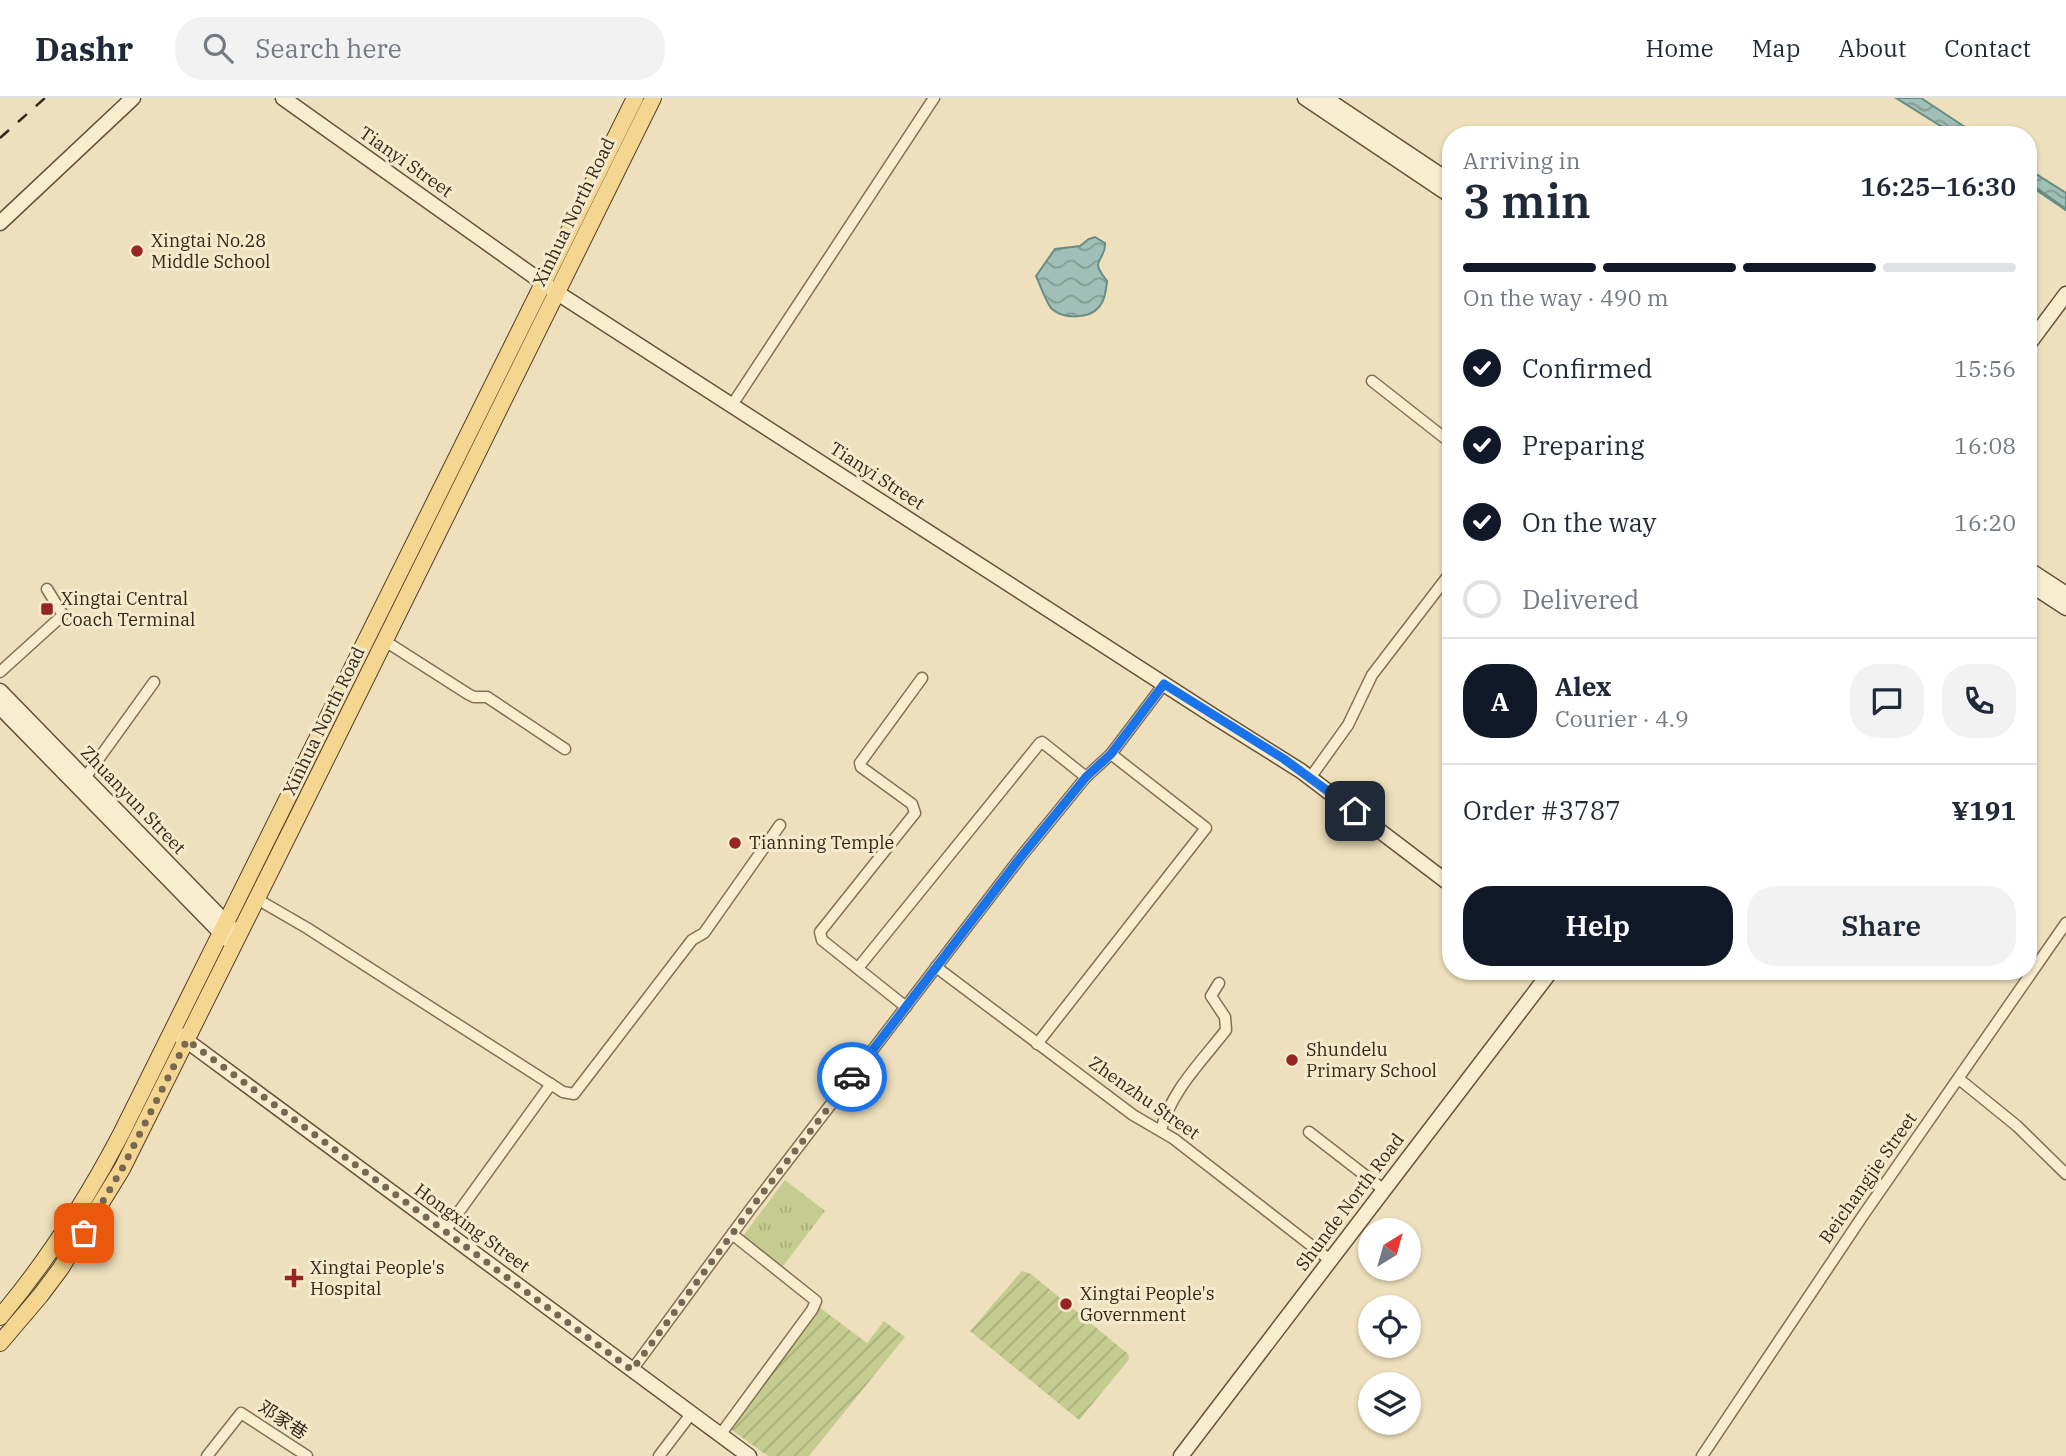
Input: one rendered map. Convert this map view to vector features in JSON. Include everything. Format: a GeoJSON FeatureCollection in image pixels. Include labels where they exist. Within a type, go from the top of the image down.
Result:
{"type":"FeatureCollection","features":[{"type":"Feature","properties":{"kind":"main road","name":"Xinhua North Road"},"geometry":{"type":"LineString","coordinates":[[0,1343],[45,1290],[84,1233],[122,1169],[385,641],[635,98]]}},
{"type":"Feature","properties":{"kind":"main road","name":"Xinhua North Road"},"geometry":{"type":"LineString","coordinates":[[0,1317],[47,1258],[95,1181],[550,287],[653,98]]}},
{"type":"Feature","properties":{"kind":"street"},"geometry":{"type":"LineString","coordinates":[[0,223],[133,98]]}},
{"type":"Feature","properties":{"kind":"street","name":"Tianyi Street"},"geometry":{"type":"LineString","coordinates":[[283,98],[550,287],[1284,759],[1442,878]]}},
{"type":"Feature","properties":{"kind":"street"},"geometry":{"type":"LineString","coordinates":[[732,405],[934,98]]}},
{"type":"Feature","properties":{"kind":"street"},"geometry":{"type":"LineString","coordinates":[[1305,98],[1442,190]]}},
{"type":"Feature","properties":{"kind":"street"},"geometry":{"type":"LineString","coordinates":[[1325,98],[1442,176]]}},
{"type":"Feature","properties":{"kind":"street"},"geometry":{"type":"LineString","coordinates":[[2037,333],[2066,294]]}},
{"type":"Feature","properties":{"kind":"street"},"geometry":{"type":"LineString","coordinates":[[1372,381],[1442,436]]}},
{"type":"Feature","properties":{"kind":"street"},"geometry":{"type":"LineString","coordinates":[[2037,575],[2066,594]]}},
{"type":"Feature","properties":{"kind":"street"},"geometry":{"type":"LineString","coordinates":[[1310,778],[1349,725],[1372,675],[1442,584]]}},
{"type":"Feature","properties":{"kind":"street"},"geometry":{"type":"LineString","coordinates":[[0,672],[63,615],[47,589]]}},
{"type":"Feature","properties":{"kind":"street"},"geometry":{"type":"LineString","coordinates":[[2037,589],[2066,608]]}},
{"type":"Feature","properties":{"kind":"street"},"geometry":{"type":"LineString","coordinates":[[385,641],[468,694],[487,697],[565,749]]}},
{"type":"Feature","properties":{"kind":"street"},"geometry":{"type":"LineString","coordinates":[[906,1007],[820,936],[915,813],[912,804],[861,767],[860,763],[922,678]]}},
{"type":"Feature","properties":{"kind":"street"},"geometry":{"type":"LineString","coordinates":[[82,783],[154,681]]}},
{"type":"Feature","properties":{"kind":"street"},"geometry":{"type":"LineString","coordinates":[[632,1370],[732,1234],[1020,858],[1086,777],[1111,754],[1164,684]]}},
{"type":"Feature","properties":{"kind":"street","name":"Zhuanyun Street"},"geometry":{"type":"LineString","coordinates":[[0,691],[82,783],[236,941]]}},
{"type":"Feature","properties":{"kind":"street","name":"Zhuanyun Street"},"geometry":{"type":"LineString","coordinates":[[0,707],[82,783]]}},
{"type":"Feature","properties":{"kind":"street"},"geometry":{"type":"LineString","coordinates":[[858,968],[1040,743],[1086,777]]}},
{"type":"Feature","properties":{"kind":"street"},"geometry":{"type":"LineString","coordinates":[[1037,1044],[1206,828],[1111,754]]}},
{"type":"Feature","properties":{"kind":"street"},"geometry":{"type":"LineString","coordinates":[[257,899],[568,1094],[577,1092],[692,940],[704,933],[780,825]]}},
{"type":"Feature","properties":{"kind":"street","name":"Beichangjie Street"},"geometry":{"type":"LineString","coordinates":[[2037,965],[2066,923]]}},
{"type":"Feature","properties":{"kind":"street","name":"Zhenzhu Street"},"geometry":{"type":"LineString","coordinates":[[936,967],[1133,1115],[1161,1130],[1330,1261]]}},
{"type":"Feature","properties":{"kind":"street","name":"Shunde North Road"},"geometry":{"type":"LineString","coordinates":[[1181,1456],[1544,980]]}},
{"type":"Feature","properties":{"kind":"street","name":"Beichangjie Street"},"geometry":{"type":"LineString","coordinates":[[1702,1456],[1862,1217],[2027,980]]}},
{"type":"Feature","properties":{"kind":"street"},"geometry":{"type":"LineString","coordinates":[[1161,1130],[1172,1100],[1226,1030],[1225,1017],[1211,996],[1219,983]]}},
{"type":"Feature","properties":{"kind":"street","name":"Hongxing Street"},"geometry":{"type":"LineString","coordinates":[[173,1030],[749,1456]]}},
{"type":"Feature","properties":{"kind":"street"},"geometry":{"type":"LineString","coordinates":[[1959,1079],[2017,1126],[2066,1174]]}},
{"type":"Feature","properties":{"kind":"street"},"geometry":{"type":"LineString","coordinates":[[445,1231],[551,1084]]}},
{"type":"Feature","properties":{"kind":"street"},"geometry":{"type":"LineString","coordinates":[[1309,1132],[1384,1190]]}},
{"type":"Feature","properties":{"kind":"street"},"geometry":{"type":"LineString","coordinates":[[720,1435],[816,1301],[732,1234]]}},
{"type":"Feature","properties":{"kind":"street","name":"邓家巷"},"geometry":{"type":"LineString","coordinates":[[207,1456],[240,1413],[307,1456]]}},
{"type":"Feature","properties":{"kind":"street"},"geometry":{"type":"LineString","coordinates":[[659,1456],[691,1414]]}},
{"type":"Feature","properties":{"kind":"green space"},"geometry":{"type":"Polygon","coordinates":[[[785,1180],[825,1211],[783,1266],[743,1236],[785,1180]]]}},
{"type":"Feature","properties":{"kind":"green space"},"geometry":{"type":"Polygon","coordinates":[[[1022,1271],[1031,1274],[1128,1354],[1127,1362],[1079,1420],[970,1331],[1022,1271]]]}},
{"type":"Feature","properties":{"kind":"green space"},"geometry":{"type":"Polygon","coordinates":[[[819,1307],[867,1343],[884,1321],[905,1337],[809,1456],[768,1456],[729,1428],[819,1307]]]}},
{"type":"Feature","properties":{"kind":"water"},"geometry":{"type":"Polygon","coordinates":[[[1896,98],[1921,98],[1963,126],[1941,126],[1896,98]]]}},
{"type":"Feature","properties":{"kind":"water"},"geometry":{"type":"Polygon","coordinates":[[[2037,175],[2066,193],[2066,209],[2037,188],[2037,175]]]}},
{"type":"Feature","properties":{"kind":"water"},"geometry":{"type":"Polygon","coordinates":[[[1095,237],[1105,243],[1098,265],[1107,281],[1103,301],[1095,311],[1083,316],[1058,313],[1048,304],[1036,276],[1055,249],[1080,246],[1095,237]]]}},
{"type":"Feature","properties":{"kind":"waterway"},"geometry":{"type":"LineString","coordinates":[[2037,190],[2066,210]]}},
{"type":"Feature","properties":{"kind":"railway"},"geometry":{"type":"LineString","coordinates":[[0,138],[45,98]]}},
{"type":"Feature","properties":{"kind":"way so far"},"geometry":{"type":"LineString","coordinates":[[84,1233],[122,1169],[187,1040],[632,1370],[852,1077]]}},
{"type":"Feature","properties":{"kind":"place","name":"Xingtai No.28 Middle School"},"geometry":{"type":"Point","coordinates":[137,251]}},
{"type":"Feature","properties":{"kind":"place","name":"Xingtai Central Coach Terminal"},"geometry":{"type":"Point","coordinates":[47,609]}},
{"type":"Feature","properties":{"kind":"place","name":"Tianning Temple"},"geometry":{"type":"Point","coordinates":[735,843]}},
{"type":"Feature","properties":{"kind":"place","name":"Shundelu Primary School"},"geometry":{"type":"Point","coordinates":[1292,1060]}},
{"type":"Feature","properties":{"kind":"place","name":"Xingtai People's Hospital"},"geometry":{"type":"Point","coordinates":[294,1278]}},
{"type":"Feature","properties":{"kind":"place","name":"Xingtai People's Government"},"geometry":{"type":"Point","coordinates":[1066,1304]}},
{"type":"Feature","properties":{"kind":"route"},"geometry":{"type":"LineString","coordinates":[[852,1077],[1020,858],[1086,777],[1111,754],[1164,684],[1284,759],[1355,811]]}}]}
